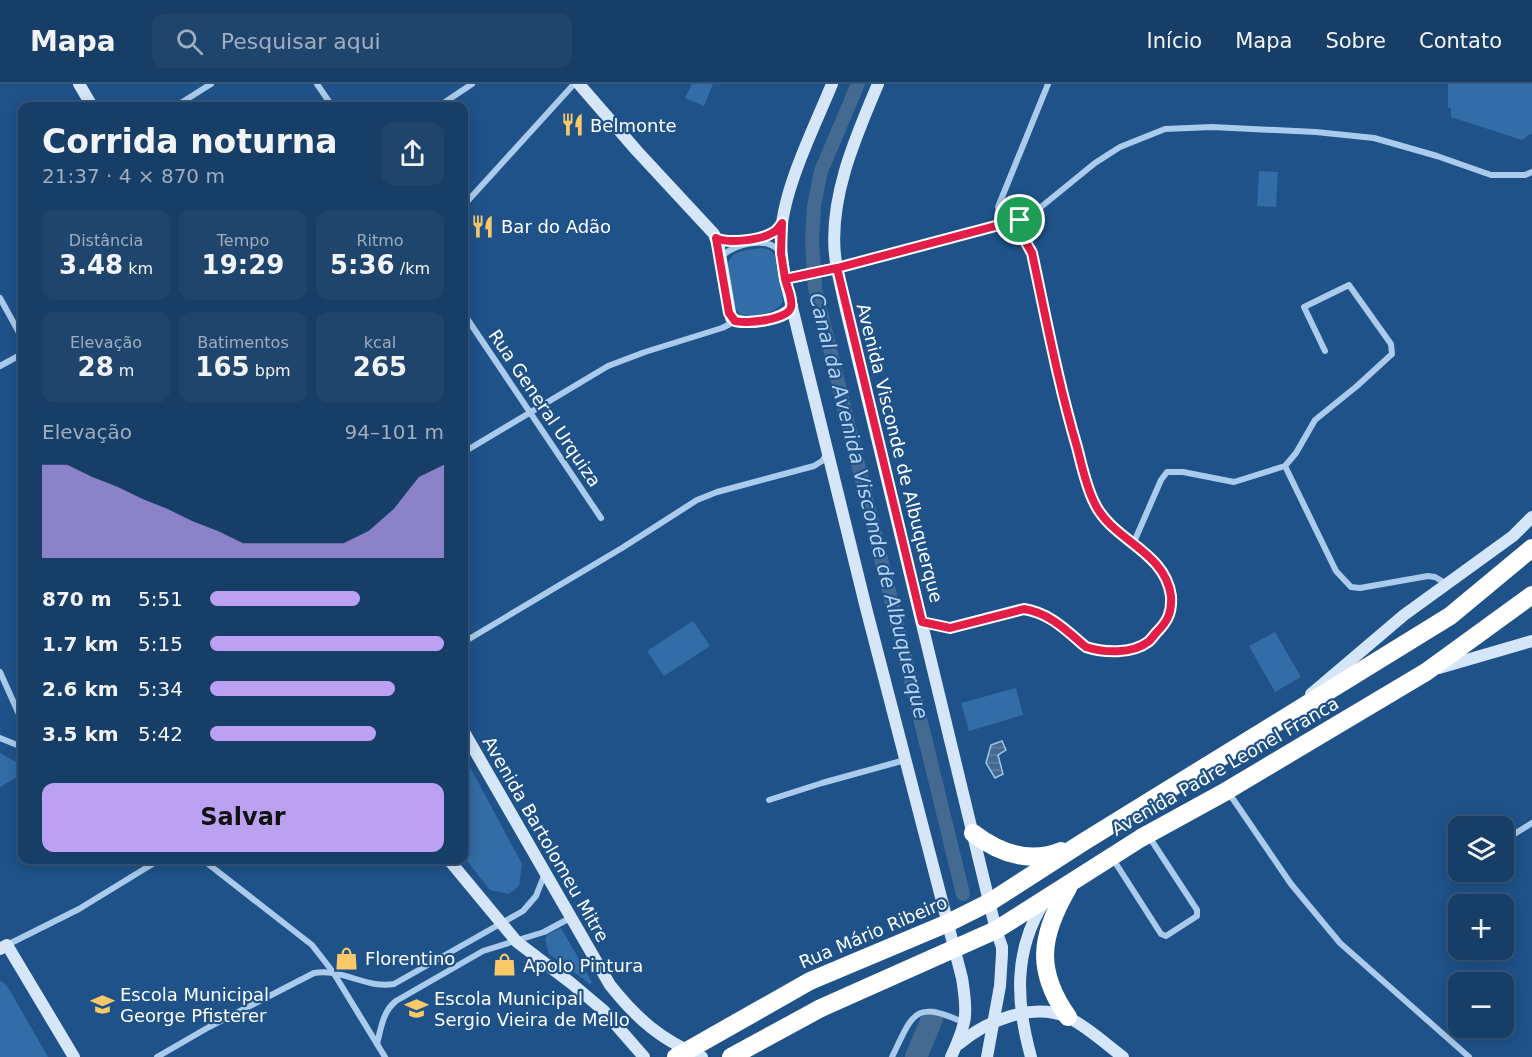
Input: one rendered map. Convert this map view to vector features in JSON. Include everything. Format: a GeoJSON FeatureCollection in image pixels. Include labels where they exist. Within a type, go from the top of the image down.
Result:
{"type":"FeatureCollection","features":[{"type":"Feature","properties":{"kind":"highway","name":"Avenida Padre Leonel Franca"},"geometry":{"type":"LineString","coordinates":[[1085,841],[1450,616],[1527,553]]}},
{"type":"Feature","properties":{"kind":"highway","name":"Avenida Padre Leonel Franca"},"geometry":{"type":"LineString","coordinates":[[1046,899],[1148,834],[1222,793],[1426,672],[1532,596]]}},
{"type":"Feature","properties":{"kind":"highway"},"geometry":{"type":"LineString","coordinates":[[973,833],[988,845],[1021,857],[1048,856],[1085,841]]}},
{"type":"Feature","properties":{"kind":"highway","name":"Rua Mário Ribeiro"},"geometry":{"type":"LineString","coordinates":[[688,1055],[810,981],[948,923],[990,902],[1085,841]]}},
{"type":"Feature","properties":{"kind":"highway"},"geometry":{"type":"LineString","coordinates":[[1068,1017],[1045,975],[1044,957],[1047,934],[1055,911],[1070,884]]}},
{"type":"Feature","properties":{"kind":"highway"},"geometry":{"type":"LineString","coordinates":[[731,1057],[822,1008],[996,930],[1046,899]]}},
{"type":"Feature","properties":{"kind":"main road"},"geometry":{"type":"LineString","coordinates":[[79,84],[90,102]]}},
{"type":"Feature","properties":{"kind":"main road"},"geometry":{"type":"LineString","coordinates":[[579,84],[637,151],[708,226],[716,238],[731,318],[745,323],[782,316],[792,306]]}},
{"type":"Feature","properties":{"kind":"main road"},"geometry":{"type":"LineString","coordinates":[[832,84],[797,170],[782,223],[781,253],[785,279],[828,454],[955,950],[965,996],[966,1023],[956,1054]]}},
{"type":"Feature","properties":{"kind":"main road","name":"Avenida Visconde de Albuquerque"},"geometry":{"type":"LineString","coordinates":[[878,84],[846,170],[838,202],[835,236],[837,268],[996,930],[1002,947],[1000,986],[987,1057]]}},
{"type":"Feature","properties":{"kind":"main road"},"geometry":{"type":"LineString","coordinates":[[785,279],[837,268]]}},
{"type":"Feature","properties":{"kind":"main road","name":"Avenida Padre Leonel Franca"},"geometry":{"type":"LineString","coordinates":[[1287,717],[1359,653],[1513,536],[1532,517]]}},
{"type":"Feature","properties":{"kind":"main road","name":"Avenida Padre Leonel Franca"},"geometry":{"type":"LineString","coordinates":[[1426,672],[1532,641]]}},
{"type":"Feature","properties":{"kind":"main road","name":"Avenida Bartolomeu Mitre"},"geometry":{"type":"LineString","coordinates":[[468,739],[610,985],[624,1002],[657,1033],[688,1055]]}},
{"type":"Feature","properties":{"kind":"main road"},"geometry":{"type":"LineString","coordinates":[[452,864],[517,942],[571,982],[603,1010],[644,1057]]}},
{"type":"Feature","properties":{"kind":"main road"},"geometry":{"type":"LineString","coordinates":[[1031,1057],[1021,1014],[1022,959],[1026,942],[1046,899]]}},
{"type":"Feature","properties":{"kind":"main road"},"geometry":{"type":"LineString","coordinates":[[4,947],[74,1057]]}},
{"type":"Feature","properties":{"kind":"main road"},"geometry":{"type":"LineString","coordinates":[[956,1054],[969,1035],[993,1022],[1021,1014],[1039,1012],[1068,1017],[1123,1057]]}},
{"type":"Feature","properties":{"kind":"street"},"geometry":{"type":"LineString","coordinates":[[182,102],[211,84]]}},
{"type":"Feature","properties":{"kind":"street"},"geometry":{"type":"LineString","coordinates":[[317,84],[329,102]]}},
{"type":"Feature","properties":{"kind":"street"},"geometry":{"type":"LineString","coordinates":[[445,102],[472,84]]}},
{"type":"Feature","properties":{"kind":"street"},"geometry":{"type":"LineString","coordinates":[[468,201],[574,84]]}},
{"type":"Feature","properties":{"kind":"street"},"geometry":{"type":"LineString","coordinates":[[922,622],[950,628],[1024,609],[1049,616],[1086,647],[1132,649],[1148,643],[1167,622],[1170,612],[1171,596],[1162,569],[1134,542],[1119,534],[1095,505],[1062,395],[1032,253],[1023,237],[1016,231],[1008,231],[1003,224],[998,207],[1048,84]]}},
{"type":"Feature","properties":{"kind":"street"},"geometry":{"type":"LineString","coordinates":[[1020,220],[1036,211],[1095,162],[1120,147],[1165,129],[1212,127],[1316,132],[1374,138],[1437,156],[1491,175],[1516,176],[1532,171]]}},
{"type":"Feature","properties":{"kind":"street"},"geometry":{"type":"LineString","coordinates":[[1003,224],[1005,218],[1012,214],[1017,216],[1021,226],[1016,231]]}},
{"type":"Feature","properties":{"kind":"street"},"geometry":{"type":"LineString","coordinates":[[716,238],[731,242],[770,235],[782,223]]}},
{"type":"Feature","properties":{"kind":"street"},"geometry":{"type":"LineString","coordinates":[[837,268],[1003,224]]}},
{"type":"Feature","properties":{"kind":"street"},"geometry":{"type":"LineString","coordinates":[[720,258],[732,249],[752,244],[771,245],[781,253]]}},
{"type":"Feature","properties":{"kind":"street"},"geometry":{"type":"LineString","coordinates":[[1134,542],[1163,474],[1183,472],[1234,482],[1285,466],[1296,453],[1316,420],[1357,386],[1393,351],[1391,344],[1349,285],[1304,307],[1325,351]]}},
{"type":"Feature","properties":{"kind":"street"},"geometry":{"type":"LineString","coordinates":[[0,298],[18,331]]}},
{"type":"Feature","properties":{"kind":"street"},"geometry":{"type":"LineString","coordinates":[[468,450],[608,366],[722,328],[730,324],[731,318]]}},
{"type":"Feature","properties":{"kind":"street","name":"Rua General Urquiza"},"geometry":{"type":"LineString","coordinates":[[468,320],[601,518]]}},
{"type":"Feature","properties":{"kind":"street"},"geometry":{"type":"LineString","coordinates":[[0,366],[18,356]]}},
{"type":"Feature","properties":{"kind":"street"},"geometry":{"type":"LineString","coordinates":[[468,640],[622,548],[696,500],[717,492],[814,466],[828,454]]}},
{"type":"Feature","properties":{"kind":"street"},"geometry":{"type":"LineString","coordinates":[[1285,466],[1336,571],[1352,587],[1360,588],[1428,576],[1436,577],[1447,584]]}},
{"type":"Feature","properties":{"kind":"street"},"geometry":{"type":"LineString","coordinates":[[0,672],[18,713]]}},
{"type":"Feature","properties":{"kind":"street"},"geometry":{"type":"LineString","coordinates":[[0,738],[18,745]]}},
{"type":"Feature","properties":{"kind":"street"},"geometry":{"type":"LineString","coordinates":[[769,800],[905,760]]}},
{"type":"Feature","properties":{"kind":"street"},"geometry":{"type":"LineString","coordinates":[[1222,793],[1233,799],[1291,884],[1340,943],[1468,1057]]}},
{"type":"Feature","properties":{"kind":"street"},"geometry":{"type":"LineString","coordinates":[[1514,834],[1532,823]]}},
{"type":"Feature","properties":{"kind":"street"},"geometry":{"type":"LineString","coordinates":[[1112,856],[1161,934],[1166,936],[1198,914],[1148,834]]}},
{"type":"Feature","properties":{"kind":"street"},"geometry":{"type":"LineString","coordinates":[[4,947],[79,909],[152,864]]}},
{"type":"Feature","properties":{"kind":"street"},"geometry":{"type":"LineString","coordinates":[[207,864],[312,945],[333,972],[385,1057]]}},
{"type":"Feature","properties":{"kind":"street"},"geometry":{"type":"LineString","coordinates":[[157,1057],[209,1027],[314,973],[333,972],[377,986],[394,984],[523,911],[536,896],[545,873]]}},
{"type":"Feature","properties":{"kind":"street"},"geometry":{"type":"LineString","coordinates":[[377,1044],[385,1014],[396,1001],[483,951],[544,932],[572,917]]}},
{"type":"Feature","properties":{"kind":"street"},"geometry":{"type":"LineString","coordinates":[[892,1057],[910,1019],[918,1013],[926,1011],[942,1013],[966,1023]]}},
{"type":"Feature","properties":{"kind":"shaded area"},"geometry":{"type":"Polygon","coordinates":[[[692,84],[713,84],[704,106],[685,98],[692,84]]]}},
{"type":"Feature","properties":{"kind":"shaded area"},"geometry":{"type":"Polygon","coordinates":[[[1448,84],[1532,84],[1532,133],[1522,140],[1451,117],[1451,108],[1448,108],[1448,84]]]}},
{"type":"Feature","properties":{"kind":"shaded area"},"geometry":{"type":"Polygon","coordinates":[[[1259,171],[1278,172],[1276,207],[1257,206],[1259,171]]]}},
{"type":"Feature","properties":{"kind":"shaded area"},"geometry":{"type":"Polygon","coordinates":[[[762,248],[770,250],[775,255],[783,301],[780,306],[768,313],[745,316],[735,309],[728,264],[733,255],[737,253],[762,248]]]}},
{"type":"Feature","properties":{"kind":"shaded area"},"geometry":{"type":"Polygon","coordinates":[[[693,621],[710,646],[664,676],[647,651],[693,621]]]}},
{"type":"Feature","properties":{"kind":"shaded area"},"geometry":{"type":"Polygon","coordinates":[[[1275,632],[1301,677],[1275,692],[1249,646],[1275,632]]]}},
{"type":"Feature","properties":{"kind":"shaded area"},"geometry":{"type":"Polygon","coordinates":[[[1016,688],[1023,715],[969,731],[961,703],[1016,688]]]}},
{"type":"Feature","properties":{"kind":"shaded area"},"geometry":{"type":"Polygon","coordinates":[[[1002,741],[1006,750],[998,755],[1003,774],[995,778],[986,763],[991,745],[1002,741]]]}},
{"type":"Feature","properties":{"kind":"shaded area"},"geometry":{"type":"Polygon","coordinates":[[[0,753],[18,763],[18,776],[0,787],[0,753]]]}},
{"type":"Feature","properties":{"kind":"shaded area"},"geometry":{"type":"Polygon","coordinates":[[[468,763],[522,864],[519,886],[509,894],[490,890],[468,862],[468,763]]]}},
{"type":"Feature","properties":{"kind":"shaded area"},"geometry":{"type":"Polygon","coordinates":[[[561,928],[592,982],[590,984],[549,954],[545,940],[547,935],[561,928]]]}},
{"type":"Feature","properties":{"kind":"shaded area"},"geometry":{"type":"Polygon","coordinates":[[[0,981],[9,989],[48,1057],[0,1057],[0,981]]]}},
{"type":"Feature","properties":{"kind":"waterway","name":"Canal da Avenida Visconde de Albuquerque"},"geometry":{"type":"LineString","coordinates":[[858,84],[821,171],[814,206],[812,240],[815,288],[963,894]]}},
{"type":"Feature","properties":{"kind":"waterway"},"geometry":{"type":"LineString","coordinates":[[916,1057],[932,1019]]}},
{"type":"Feature","properties":{"kind":"place","name":"Belmonte"},"geometry":{"type":"Point","coordinates":[572,125]}},
{"type":"Feature","properties":{"kind":"place","name":"Bar do Adão"},"geometry":{"type":"Point","coordinates":[483,226]}},
{"type":"Feature","properties":{"kind":"place","name":"Florentino"},"geometry":{"type":"Point","coordinates":[347,958]}},
{"type":"Feature","properties":{"kind":"place","name":"Apolo Pintura"},"geometry":{"type":"Point","coordinates":[505,965]}},
{"type":"Feature","properties":{"kind":"place","name":"Escola Municipal George Pfisterer"},"geometry":{"type":"Point","coordinates":[102,1004]}},
{"type":"Feature","properties":{"kind":"place","name":"Escola Municipal Sergio Vieira de Mello"},"geometry":{"type":"Point","coordinates":[416,1008]}},
{"type":"Feature","properties":{"kind":"route"},"geometry":{"type":"LineString","coordinates":[[1020,220],[1012,214],[1005,218],[1003,224],[837,268],[785,279],[781,253],[782,223],[770,235],[731,242],[716,238],[729,313],[735,321],[745,323],[782,316],[792,306],[785,279],[837,268],[922,622],[950,628],[1024,609],[1049,616],[1086,647],[1132,649],[1148,643],[1167,622],[1171,596],[1162,569],[1134,542],[1119,534],[1095,505],[1062,395],[1032,253],[1023,237],[1016,231],[1021,226],[1020,220]]}}]}
